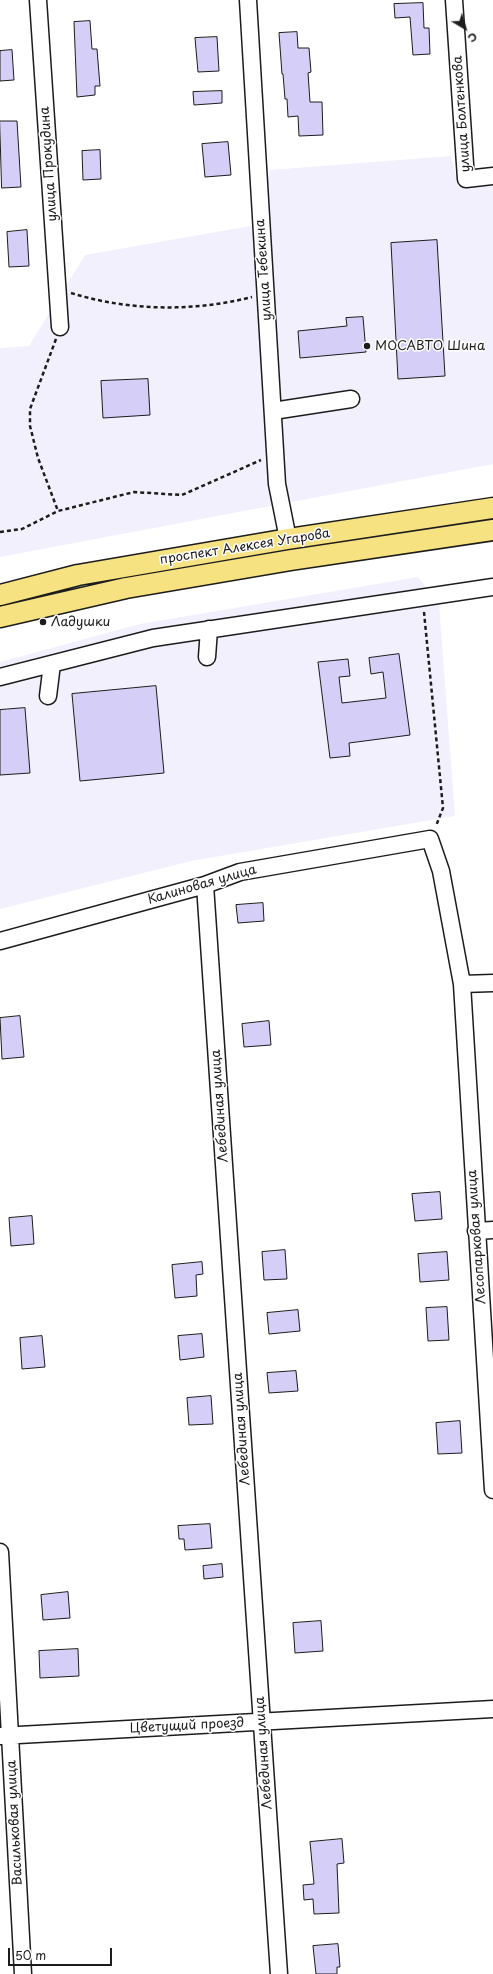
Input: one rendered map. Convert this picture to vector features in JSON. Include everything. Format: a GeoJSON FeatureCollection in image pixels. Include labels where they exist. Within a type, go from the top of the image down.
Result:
{"type":"FeatureCollection","features":[{"type":"Feature","properties":{"kind":"main road","name":"проспект Алексея Угарова"},"geometry":{"type":"LineString","coordinates":[[0,595],[78,575],[288,539],[493,508]]}},
{"type":"Feature","properties":{"kind":"main road","name":"проспект Алексея Угарова"},"geometry":{"type":"LineString","coordinates":[[0,617],[126,588],[291,560],[493,530]]}},
{"type":"Feature","properties":{"kind":"main road"},"geometry":{"type":"LineString","coordinates":[[288,539],[291,560]]}},
{"type":"Feature","properties":{"kind":"street","name":"улица Прокудина"},"geometry":{"type":"LineString","coordinates":[[38,0],[60,327]]}},
{"type":"Feature","properties":{"kind":"street","name":"улица Тебекина"},"geometry":{"type":"LineString","coordinates":[[248,0],[277,484],[288,539]]}},
{"type":"Feature","properties":{"kind":"street","name":"улица Болтенкова"},"geometry":{"type":"LineString","coordinates":[[454,0],[466,179],[493,176]]}},
{"type":"Feature","properties":{"kind":"street"},"geometry":{"type":"LineString","coordinates":[[273,410],[351,399]]}},
{"type":"Feature","properties":{"kind":"street"},"geometry":{"type":"LineString","coordinates":[[0,677],[153,638],[493,587]]}},
{"type":"Feature","properties":{"kind":"street"},"geometry":{"type":"LineString","coordinates":[[207,657],[209,629]]}},
{"type":"Feature","properties":{"kind":"street"},"geometry":{"type":"LineString","coordinates":[[48,696],[52,664]]}},
{"type":"Feature","properties":{"kind":"street","name":"Калиновая улица"},"geometry":{"type":"LineString","coordinates":[[0,941],[205,885],[240,872],[430,839]]}},
{"type":"Feature","properties":{"kind":"street","name":"Лесопарковая улица"},"geometry":{"type":"LineString","coordinates":[[430,839],[441,871],[462,984],[493,1490]]}},
{"type":"Feature","properties":{"kind":"street","name":"Лебединая улица"},"geometry":{"type":"LineString","coordinates":[[205,885],[279,1974]]}},
{"type":"Feature","properties":{"kind":"street"},"geometry":{"type":"LineString","coordinates":[[462,984],[493,983]]}},
{"type":"Feature","properties":{"kind":"street"},"geometry":{"type":"LineString","coordinates":[[476,1231],[493,1230]]}},
{"type":"Feature","properties":{"kind":"street","name":"Васильковая улица"},"geometry":{"type":"LineString","coordinates":[[0,1552],[5,1736],[23,1974]]}},
{"type":"Feature","properties":{"kind":"street","name":"Цветущий проезд"},"geometry":{"type":"LineString","coordinates":[[5,1736],[493,1709]]}},
{"type":"Feature","properties":{"kind":"path"},"geometry":{"type":"LineString","coordinates":[[57,288],[80,295],[150,308],[236,301],[266,294]]}},
{"type":"Feature","properties":{"kind":"path"},"geometry":{"type":"LineString","coordinates":[[58,511],[38,458],[30,426],[30,409],[60,327]]}},
{"type":"Feature","properties":{"kind":"path"},"geometry":{"type":"LineString","coordinates":[[0,532],[22,529],[58,511],[134,492],[182,495],[263,459],[276,459]]}},
{"type":"Feature","properties":{"kind":"path"},"geometry":{"type":"LineString","coordinates":[[423,597],[443,808],[430,839]]}},
{"type":"Feature","properties":{"kind":"shaded area"},"geometry":{"type":"Polygon","coordinates":[[[451,156],[459,187],[493,183],[493,464],[0,557],[0,348],[29,346],[85,255],[256,225],[270,170],[451,156]]]}},
{"type":"Feature","properties":{"kind":"shaded area"},"geometry":{"type":"Polygon","coordinates":[[[418,577],[439,604],[455,816],[191,861],[0,909],[0,662],[140,624],[418,577]]]}},
{"type":"Feature","properties":{"kind":"green space"},"geometry":{"type":"Polygon","coordinates":[[[493,516],[493,523],[317,547],[322,543],[493,516]]]}},
{"type":"Feature","properties":{"kind":"green space"},"geometry":{"type":"Polygon","coordinates":[[[257,554],[258,557],[0,609],[0,603],[113,577],[257,554]]]}},
{"type":"Feature","properties":{"kind":"building"},"geometry":{"type":"Polygon","coordinates":[[[423,3],[424,28],[429,28],[430,54],[413,55],[410,17],[395,18],[394,4],[423,3]]]}},
{"type":"Feature","properties":{"kind":"building"},"geometry":{"type":"Polygon","coordinates":[[[90,21],[92,49],[97,49],[100,86],[95,86],[95,95],[77,97],[74,22],[90,21]]]}},
{"type":"Feature","properties":{"kind":"building"},"geometry":{"type":"Polygon","coordinates":[[[297,32],[298,48],[309,48],[311,72],[308,73],[310,102],[322,102],[323,135],[299,136],[298,116],[288,117],[287,99],[285,99],[282,74],[279,33],[297,32]]]}},
{"type":"Feature","properties":{"kind":"building"},"geometry":{"type":"Polygon","coordinates":[[[217,37],[219,71],[198,72],[195,38],[217,37]]]}},
{"type":"Feature","properties":{"kind":"building"},"geometry":{"type":"Polygon","coordinates":[[[12,50],[14,80],[0,81],[0,51],[12,50]]]}},
{"type":"Feature","properties":{"kind":"building"},"geometry":{"type":"Polygon","coordinates":[[[222,91],[222,103],[194,105],[193,92],[222,91]]]}},
{"type":"Feature","properties":{"kind":"building"},"geometry":{"type":"Polygon","coordinates":[[[0,121],[17,121],[21,187],[2,188],[0,121]]]}},
{"type":"Feature","properties":{"kind":"building"},"geometry":{"type":"Polygon","coordinates":[[[228,142],[231,175],[205,177],[202,144],[228,142]]]}},
{"type":"Feature","properties":{"kind":"building"},"geometry":{"type":"Polygon","coordinates":[[[100,150],[101,179],[83,180],[82,151],[100,150]]]}},
{"type":"Feature","properties":{"kind":"building"},"geometry":{"type":"Polygon","coordinates":[[[27,230],[29,266],[9,267],[7,232],[27,230]]]}},
{"type":"Feature","properties":{"kind":"building"},"geometry":{"type":"Polygon","coordinates":[[[437,240],[445,376],[398,379],[391,243],[437,240]]]}},
{"type":"Feature","properties":{"kind":"building"},"geometry":{"type":"Polygon","coordinates":[[[363,317],[366,352],[300,358],[298,331],[347,326],[346,318],[363,317]]]}},
{"type":"Feature","properties":{"kind":"building"},"geometry":{"type":"Polygon","coordinates":[[[148,379],[150,415],[103,418],[101,381],[148,379]]]}},
{"type":"Feature","properties":{"kind":"building"},"geometry":{"type":"Polygon","coordinates":[[[399,654],[410,735],[349,743],[350,756],[330,758],[318,662],[348,659],[350,676],[339,677],[342,703],[386,698],[383,672],[371,674],[369,658],[399,654]]]}},
{"type":"Feature","properties":{"kind":"building"},"geometry":{"type":"Polygon","coordinates":[[[156,686],[164,773],[80,781],[72,694],[156,686]]]}},
{"type":"Feature","properties":{"kind":"building"},"geometry":{"type":"Polygon","coordinates":[[[25,708],[30,773],[0,775],[0,710],[25,708]]]}},
{"type":"Feature","properties":{"kind":"building"},"geometry":{"type":"Polygon","coordinates":[[[263,903],[264,921],[238,923],[236,905],[263,903]]]}},
{"type":"Feature","properties":{"kind":"building"},"geometry":{"type":"Polygon","coordinates":[[[20,1016],[24,1057],[2,1059],[0,1018],[20,1016]]]}},
{"type":"Feature","properties":{"kind":"building"},"geometry":{"type":"Polygon","coordinates":[[[269,1021],[271,1045],[244,1047],[242,1024],[269,1021]]]}},
{"type":"Feature","properties":{"kind":"building"},"geometry":{"type":"Polygon","coordinates":[[[440,1192],[442,1219],[415,1221],[412,1194],[440,1192]]]}},
{"type":"Feature","properties":{"kind":"building"},"geometry":{"type":"Polygon","coordinates":[[[32,1216],[34,1244],[11,1246],[9,1218],[32,1216]]]}},
{"type":"Feature","properties":{"kind":"building"},"geometry":{"type":"Polygon","coordinates":[[[285,1250],[287,1279],[264,1280],[262,1252],[285,1250]]]}},
{"type":"Feature","properties":{"kind":"building"},"geometry":{"type":"Polygon","coordinates":[[[447,1252],[449,1280],[420,1282],[418,1254],[447,1252]]]}},
{"type":"Feature","properties":{"kind":"building"},"geometry":{"type":"Polygon","coordinates":[[[202,1262],[203,1274],[196,1275],[197,1296],[175,1298],[172,1265],[202,1262]]]}},
{"type":"Feature","properties":{"kind":"building"},"geometry":{"type":"Polygon","coordinates":[[[447,1307],[449,1340],[428,1341],[426,1308],[447,1307]]]}},
{"type":"Feature","properties":{"kind":"building"},"geometry":{"type":"Polygon","coordinates":[[[298,1310],[300,1331],[269,1334],[267,1313],[298,1310]]]}},
{"type":"Feature","properties":{"kind":"building"},"geometry":{"type":"Polygon","coordinates":[[[202,1334],[204,1357],[180,1360],[178,1336],[202,1334]]]}},
{"type":"Feature","properties":{"kind":"building"},"geometry":{"type":"Polygon","coordinates":[[[42,1336],[45,1367],[22,1369],[20,1338],[42,1336]]]}},
{"type":"Feature","properties":{"kind":"building"},"geometry":{"type":"Polygon","coordinates":[[[296,1371],[298,1391],[269,1393],[267,1373],[296,1371]]]}},
{"type":"Feature","properties":{"kind":"building"},"geometry":{"type":"Polygon","coordinates":[[[211,1396],[213,1424],[189,1425],[187,1398],[211,1396]]]}},
{"type":"Feature","properties":{"kind":"building"},"geometry":{"type":"Polygon","coordinates":[[[460,1421],[462,1453],[438,1454],[436,1423],[460,1421]]]}},
{"type":"Feature","properties":{"kind":"building"},"geometry":{"type":"Polygon","coordinates":[[[210,1524],[212,1548],[185,1550],[184,1539],[179,1539],[178,1526],[210,1524]]]}},
{"type":"Feature","properties":{"kind":"building"},"geometry":{"type":"Polygon","coordinates":[[[222,1564],[223,1577],[204,1579],[203,1566],[222,1564]]]}},
{"type":"Feature","properties":{"kind":"building"},"geometry":{"type":"Polygon","coordinates":[[[68,1592],[70,1618],[43,1620],[41,1595],[68,1592]]]}},
{"type":"Feature","properties":{"kind":"building"},"geometry":{"type":"Polygon","coordinates":[[[321,1621],[323,1651],[295,1653],[293,1623],[321,1621]]]}},
{"type":"Feature","properties":{"kind":"building"},"geometry":{"type":"Polygon","coordinates":[[[78,1649],[79,1676],[40,1678],[39,1651],[78,1649]]]}},
{"type":"Feature","properties":{"kind":"building"},"geometry":{"type":"Polygon","coordinates":[[[342,1839],[344,1863],[337,1864],[339,1913],[314,1914],[313,1899],[304,1900],[303,1885],[314,1884],[310,1842],[342,1839]]]}},
{"type":"Feature","properties":{"kind":"building"},"geometry":{"type":"Polygon","coordinates":[[[338,1944],[340,1967],[337,1967],[337,1974],[316,1974],[313,1946],[338,1944]]]}},
{"type":"Feature","properties":{"kind":"place","name":"МОСАВТО Шина"},"geometry":{"type":"Point","coordinates":[367,346]}},
{"type":"Feature","properties":{"kind":"place","name":"Ладушки"},"geometry":{"type":"Point","coordinates":[43,622]}}]}
